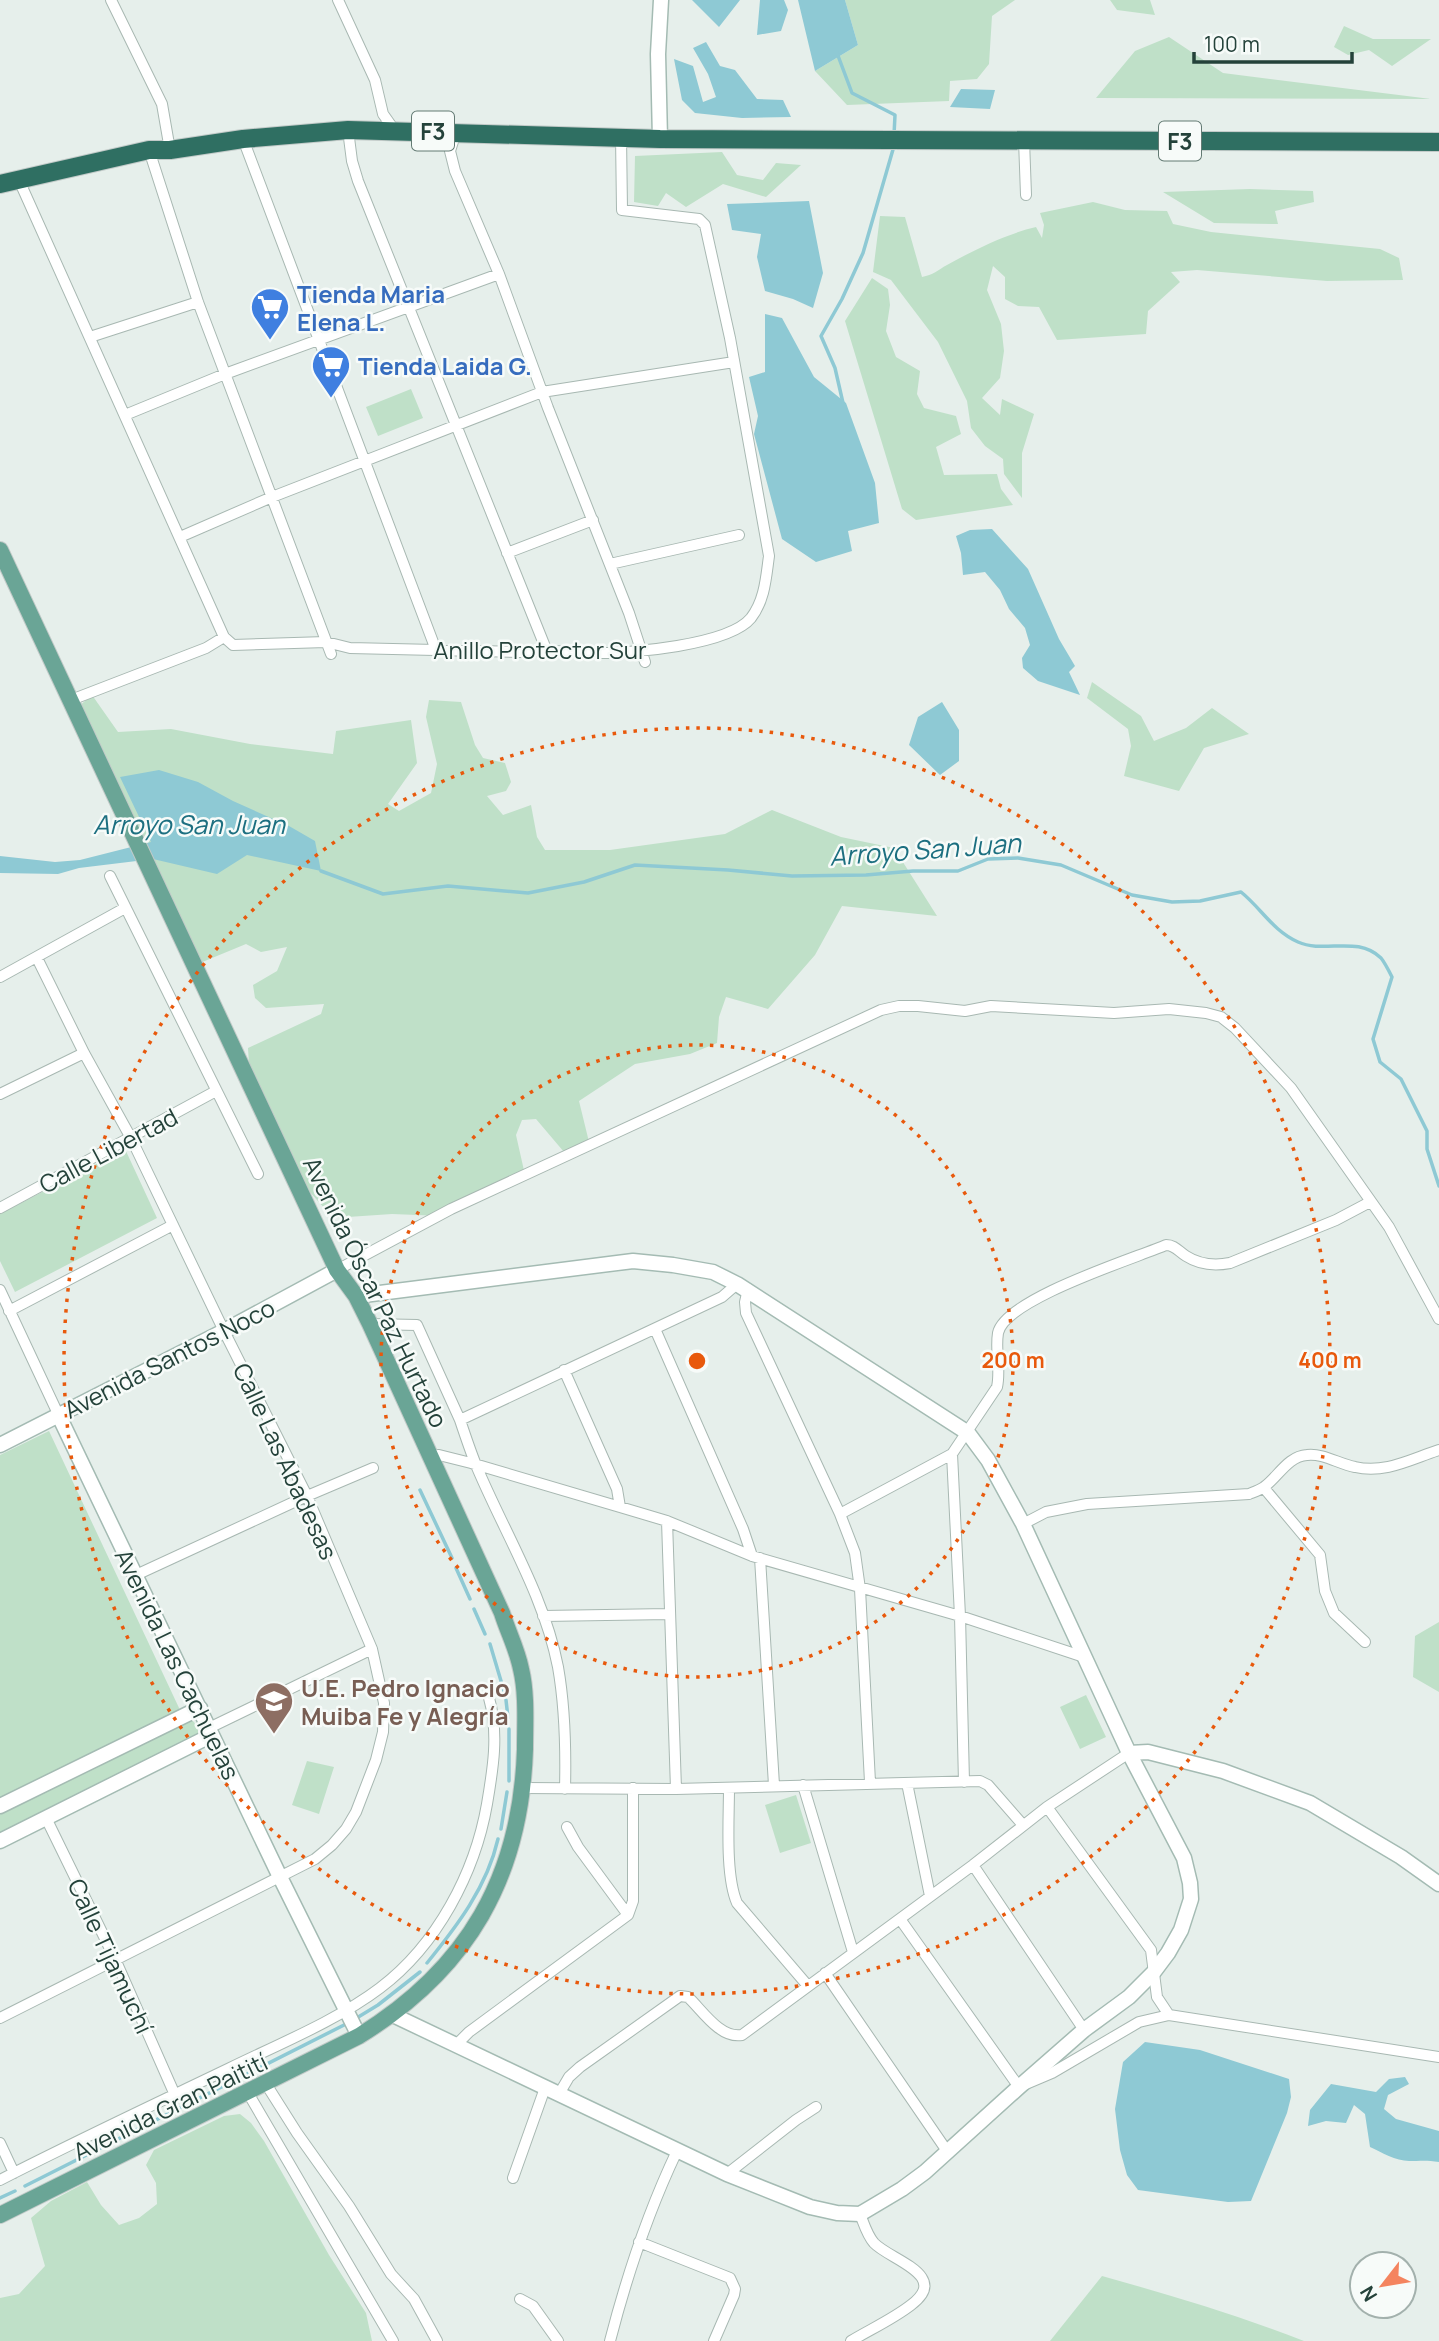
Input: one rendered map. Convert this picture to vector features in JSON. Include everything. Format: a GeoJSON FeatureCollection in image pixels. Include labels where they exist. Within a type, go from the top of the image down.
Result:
{"type":"FeatureCollection","features":[{"type":"Feature","properties":{"kind":"highway","name":"F3"},"geometry":{"type":"LineString","coordinates":[[0,184],[149,150],[348,130],[660,139],[1439,142]]}},
{"type":"Feature","properties":{"kind":"main road","name":"Avenida Óscar Paz Hurtado"},"geometry":{"type":"LineString","coordinates":[[0,550],[337,1270],[356,1296],[435,1455],[516,1648],[525,1693],[523,1788],[507,1863],[487,1908],[458,1949],[424,1987],[393,2015],[351,2022]]}},
{"type":"Feature","properties":{"kind":"main road","name":"Avenida Gran Paitití"},"geometry":{"type":"LineString","coordinates":[[0,2215],[266,2084],[351,2022]]}},
{"type":"Feature","properties":{"kind":"street"},"geometry":{"type":"LineString","coordinates":[[111,0],[162,104],[170,150]]}},
{"type":"Feature","properties":{"kind":"street"},"geometry":{"type":"LineString","coordinates":[[338,0],[375,80],[383,114],[395,131]]}},
{"type":"Feature","properties":{"kind":"street"},"geometry":{"type":"LineString","coordinates":[[660,139],[658,54],[661,0]]}},
{"type":"Feature","properties":{"kind":"street"},"geometry":{"type":"LineString","coordinates":[[348,130],[358,181],[547,649]]}},
{"type":"Feature","properties":{"kind":"street"},"geometry":{"type":"LineString","coordinates":[[456,132],[450,151],[455,171],[499,274],[645,662]]}},
{"type":"Feature","properties":{"kind":"street","name":"Anillo Protector Sur"},"geometry":{"type":"LineString","coordinates":[[224,637],[233,645],[327,642],[350,648],[520,652],[547,649],[597,653],[641,651],[714,639],[733,631],[751,618],[765,591],[769,556],[734,362],[705,225],[699,219],[622,210],[621,136]]}},
{"type":"Feature","properties":{"kind":"street"},"geometry":{"type":"LineString","coordinates":[[243,139],[436,650]]}},
{"type":"Feature","properties":{"kind":"street"},"geometry":{"type":"LineString","coordinates":[[1024,140],[1026,195]]}},
{"type":"Feature","properties":{"kind":"street"},"geometry":{"type":"LineString","coordinates":[[149,150],[198,302],[331,654]]}},
{"type":"Feature","properties":{"kind":"street"},"geometry":{"type":"LineString","coordinates":[[18,178],[224,637],[206,648],[71,700]]}},
{"type":"Feature","properties":{"kind":"street"},"geometry":{"type":"LineString","coordinates":[[125,415],[225,374],[499,274]]}},
{"type":"Feature","properties":{"kind":"street"},"geometry":{"type":"LineString","coordinates":[[90,337],[198,302]]}},
{"type":"Feature","properties":{"kind":"street"},"geometry":{"type":"LineString","coordinates":[[180,537],[272,497],[542,392],[734,362]]}},
{"type":"Feature","properties":{"kind":"street"},"geometry":{"type":"LineString","coordinates":[[507,554],[593,520]]}},
{"type":"Feature","properties":{"kind":"street"},"geometry":{"type":"LineString","coordinates":[[610,564],[739,535]]}},
{"type":"Feature","properties":{"kind":"street"},"geometry":{"type":"LineString","coordinates":[[110,876],[258,1174]]}},
{"type":"Feature","properties":{"kind":"street"},"geometry":{"type":"LineString","coordinates":[[0,976],[125,908]]}},
{"type":"Feature","properties":{"kind":"street","name":"Calle Las Abadesas"},"geometry":{"type":"LineString","coordinates":[[0,2018],[315,1859],[332,1845],[351,1821],[365,1791],[383,1732],[384,1703],[372,1649],[307,1496],[131,1138],[83,1053],[37,958]]}},
{"type":"Feature","properties":{"kind":"street"},"geometry":{"type":"LineString","coordinates":[[337,1270],[452,1209],[881,1010],[899,1006],[965,1011],[991,1006],[1114,1013],[1169,1009],[1221,1017],[1235,1028],[1290,1088],[1389,1227],[1439,1319]]}},
{"type":"Feature","properties":{"kind":"street"},"geometry":{"type":"LineString","coordinates":[[0,1094],[83,1053]]}},
{"type":"Feature","properties":{"kind":"street","name":"Calle Libertad"},"geometry":{"type":"LineString","coordinates":[[0,1208],[216,1091]]}},
{"type":"Feature","properties":{"kind":"street"},"geometry":{"type":"LineString","coordinates":[[840,1514],[952,1454],[997,1387],[1000,1375],[998,1333],[1004,1321],[1061,1285],[1166,1245],[1172,1245],[1200,1263],[1216,1266],[1230,1264],[1336,1220],[1370,1202]]}},
{"type":"Feature","properties":{"kind":"street"},"geometry":{"type":"LineString","coordinates":[[9,1311],[173,1225]]}},
{"type":"Feature","properties":{"kind":"street"},"geometry":{"type":"LineString","coordinates":[[356,1296],[634,1261],[713,1272],[743,1286],[968,1433],[988,1460],[1023,1524],[1129,1753],[1184,1858],[1191,1899],[1181,1930],[1168,1953],[1129,1997],[1084,2030],[902,2189],[860,2214],[810,2207],[727,2174],[393,2015]]}},
{"type":"Feature","properties":{"kind":"street","name":"Avenida Santos Noco"},"geometry":{"type":"LineString","coordinates":[[0,1444],[60,1416],[337,1270]]}},
{"type":"Feature","properties":{"kind":"street"},"geometry":{"type":"LineString","coordinates":[[460,1420],[743,1286]]}},
{"type":"Feature","properties":{"kind":"street"},"geometry":{"type":"LineString","coordinates":[[743,1286],[746,1313],[840,1514],[855,1553],[860,1589],[870,1783]]}},
{"type":"Feature","properties":{"kind":"street","name":"Avenida Las Cachuelas"},"geometry":{"type":"LineString","coordinates":[[0,1290],[351,2022]]}},
{"type":"Feature","properties":{"kind":"street"},"geometry":{"type":"LineString","coordinates":[[370,1324],[417,1325],[460,1420],[474,1464],[525,1568],[558,1664],[563,1702],[565,1789]]}},
{"type":"Feature","properties":{"kind":"street"},"geometry":{"type":"LineString","coordinates":[[655,1328],[756,1557],[774,1786]]}},
{"type":"Feature","properties":{"kind":"street"},"geometry":{"type":"LineString","coordinates":[[564,1370],[617,1489],[620,1507]]}},
{"type":"Feature","properties":{"kind":"street"},"geometry":{"type":"LineString","coordinates":[[1023,1524],[1046,1512],[1061,1508],[1149,1499],[1249,1494],[1264,1488],[1296,1458],[1307,1455],[1374,1470],[1439,1450]]}},
{"type":"Feature","properties":{"kind":"street"},"geometry":{"type":"LineString","coordinates":[[952,1454],[964,1782]]}},
{"type":"Feature","properties":{"kind":"street"},"geometry":{"type":"LineString","coordinates":[[435,1455],[667,1521],[756,1557],[960,1616],[1084,1657]]}},
{"type":"Feature","properties":{"kind":"street"},"geometry":{"type":"LineString","coordinates":[[136,1575],[373,1468]]}},
{"type":"Feature","properties":{"kind":"street"},"geometry":{"type":"LineString","coordinates":[[1264,1488],[1320,1555],[1325,1591],[1334,1613],[1365,1642]]}},
{"type":"Feature","properties":{"kind":"street"},"geometry":{"type":"LineString","coordinates":[[667,1521],[676,1789]]}},
{"type":"Feature","properties":{"kind":"street"},"geometry":{"type":"LineString","coordinates":[[543,1616],[669,1614]]}},
{"type":"Feature","properties":{"kind":"street"},"geometry":{"type":"LineString","coordinates":[[0,1840],[372,1649]]}},
{"type":"Feature","properties":{"kind":"street"},"geometry":{"type":"LineString","coordinates":[[0,2180],[293,2038],[351,2022],[411,1958],[439,1923],[460,1890],[482,1830],[490,1785],[495,1737],[489,1699]]}},
{"type":"Feature","properties":{"kind":"street"},"geometry":{"type":"LineString","coordinates":[[0,1806],[200,1708]]}},
{"type":"Feature","properties":{"kind":"street"},"geometry":{"type":"LineString","coordinates":[[513,2178],[552,2091],[580,2067],[680,1996],[688,1997],[723,2031],[734,2036],[742,2035],[973,1865],[1047,1807],[1129,1753],[1148,1752],[1223,1771],[1310,1802],[1401,1857],[1439,1884]]}},
{"type":"Feature","properties":{"kind":"street"},"geometry":{"type":"LineString","coordinates":[[523,1788],[676,1789],[980,1781],[988,1785],[1023,1825]]}},
{"type":"Feature","properties":{"kind":"street"},"geometry":{"type":"LineString","coordinates":[[907,1783],[930,1896]]}},
{"type":"Feature","properties":{"kind":"street"},"geometry":{"type":"LineString","coordinates":[[803,1785],[853,1952]]}},
{"type":"Feature","properties":{"kind":"street"},"geometry":{"type":"LineString","coordinates":[[455,2046],[469,2032],[628,1915],[632,1901],[633,1788]]}},
{"type":"Feature","properties":{"kind":"street"},"geometry":{"type":"LineString","coordinates":[[729,1788],[730,1872],[734,1896],[737,1903],[808,1986]]}},
{"type":"Feature","properties":{"kind":"street"},"geometry":{"type":"LineString","coordinates":[[1047,1807],[1151,1950],[1157,1997],[1169,2015]]}},
{"type":"Feature","properties":{"kind":"street","name":"Calle Tijamuchí"},"geometry":{"type":"LineString","coordinates":[[46,1818],[116,1959],[175,2095]]}},
{"type":"Feature","properties":{"kind":"street"},"geometry":{"type":"LineString","coordinates":[[567,1827],[578,1847],[628,1915]]}},
{"type":"Feature","properties":{"kind":"street"},"geometry":{"type":"LineString","coordinates":[[973,1865],[1084,2030]]}},
{"type":"Feature","properties":{"kind":"street"},"geometry":{"type":"LineString","coordinates":[[900,1919],[1018,2087]]}},
{"type":"Feature","properties":{"kind":"street"},"geometry":{"type":"LineString","coordinates":[[825,1973],[947,2151]]}},
{"type":"Feature","properties":{"kind":"street"},"geometry":{"type":"LineString","coordinates":[[1018,2087],[1064,2067],[1139,2022],[1169,2015],[1439,2057]]}},
{"type":"Feature","properties":{"kind":"street"},"geometry":{"type":"LineString","coordinates":[[266,2084],[349,2206],[391,2274],[414,2299],[437,2341]]}},
{"type":"Feature","properties":{"kind":"street"},"geometry":{"type":"LineString","coordinates":[[248,2093],[393,2341]]}},
{"type":"Feature","properties":{"kind":"street"},"geometry":{"type":"LineString","coordinates":[[727,2174],[816,2107]]}},
{"type":"Feature","properties":{"kind":"street"},"geometry":{"type":"LineString","coordinates":[[0,2143],[14,2173]]}},
{"type":"Feature","properties":{"kind":"street"},"geometry":{"type":"LineString","coordinates":[[613,2340],[639,2242],[651,2207],[677,2151]]}},
{"type":"Feature","properties":{"kind":"street"},"geometry":{"type":"LineString","coordinates":[[851,2341],[911,2305],[921,2295],[924,2286],[922,2276],[914,2269],[875,2244],[860,2214]]}},
{"type":"Feature","properties":{"kind":"street"},"geometry":{"type":"LineString","coordinates":[[639,2242],[730,2278],[735,2288],[734,2295],[714,2341]]}},
{"type":"Feature","properties":{"kind":"street"},"geometry":{"type":"LineString","coordinates":[[520,2299],[533,2306],[558,2341]]}},
{"type":"Feature","properties":{"kind":"green space"},"geometry":{"type":"Polygon","coordinates":[[[845,0],[1015,0],[992,16],[989,64],[977,79],[950,81],[949,101],[847,105],[815,71],[858,45],[845,0]]]}},
{"type":"Feature","properties":{"kind":"green space"},"geometry":{"type":"Polygon","coordinates":[[[1110,0],[1150,0],[1155,15],[1117,10],[1110,0]]]}},
{"type":"Feature","properties":{"kind":"green space"},"geometry":{"type":"Polygon","coordinates":[[[1344,26],[1373,39],[1431,39],[1392,66],[1369,50],[1348,55],[1334,47],[1344,26]]]}},
{"type":"Feature","properties":{"kind":"green space"},"geometry":{"type":"Polygon","coordinates":[[[1169,37],[1223,73],[1431,99],[1096,98],[1135,51],[1169,37]]]}},
{"type":"Feature","properties":{"kind":"green space"},"geometry":{"type":"Polygon","coordinates":[[[722,152],[737,175],[763,180],[776,163],[801,165],[766,197],[723,184],[686,207],[666,193],[658,206],[634,202],[635,156],[722,152]]]}},
{"type":"Feature","properties":{"kind":"green space"},"geometry":{"type":"Polygon","coordinates":[[[1250,189],[1313,191],[1314,202],[1275,211],[1278,224],[1214,223],[1163,192],[1250,189]]]}},
{"type":"Feature","properties":{"kind":"green space"},"geometry":{"type":"Polygon","coordinates":[[[1093,202],[1125,210],[1167,211],[1173,224],[1211,232],[1380,249],[1399,258],[1403,280],[1327,281],[1197,270],[1171,272],[1180,282],[1148,311],[1146,334],[1057,340],[1039,307],[1018,306],[1005,299],[1005,277],[993,266],[987,290],[1001,324],[1004,351],[1000,378],[982,398],[1000,415],[1002,399],[1034,414],[1022,453],[1022,498],[1004,474],[1003,459],[985,446],[971,428],[967,401],[938,342],[891,280],[873,272],[880,216],[905,217],[922,277],[990,243],[1025,230],[1036,227],[1042,238],[1044,225],[1040,213],[1093,202]]]}},
{"type":"Feature","properties":{"kind":"green space"},"geometry":{"type":"Polygon","coordinates":[[[872,278],[888,289],[890,305],[886,331],[896,357],[920,371],[917,394],[924,408],[956,416],[961,434],[936,447],[944,475],[997,474],[1001,489],[1013,505],[916,520],[902,509],[845,321],[872,278]]]}},
{"type":"Feature","properties":{"kind":"green space"},"geometry":{"type":"Polygon","coordinates":[[[411,389],[423,418],[378,436],[366,407],[411,389]]]}},
{"type":"Feature","properties":{"kind":"green space"},"geometry":{"type":"Polygon","coordinates":[[[1092,682],[1141,716],[1154,741],[1186,728],[1212,708],[1249,734],[1204,748],[1179,791],[1124,776],[1131,746],[1128,729],[1087,698],[1092,682]]]}},
{"type":"Feature","properties":{"kind":"green space"},"geometry":{"type":"Polygon","coordinates":[[[92,695],[118,732],[171,729],[250,744],[333,754],[336,731],[411,720],[417,763],[388,804],[399,811],[431,793],[437,764],[426,717],[429,700],[461,702],[475,745],[483,758],[505,763],[511,782],[506,791],[487,796],[503,815],[531,805],[537,837],[545,850],[610,850],[725,834],[772,810],[841,837],[894,848],[937,916],[842,906],[815,955],[768,1009],[726,997],[719,1017],[717,1043],[690,1054],[635,1064],[579,1101],[589,1142],[564,1152],[536,1119],[522,1120],[516,1135],[525,1175],[493,1195],[442,1216],[392,1214],[333,1218],[301,1182],[249,1064],[248,1048],[321,1014],[324,1004],[266,1008],[255,998],[253,985],[277,971],[287,947],[261,952],[246,944],[200,963],[190,937],[78,707],[92,695]]]}},
{"type":"Feature","properties":{"kind":"green space"},"geometry":{"type":"Polygon","coordinates":[[[125,1149],[157,1218],[15,1292],[0,1261],[0,1214],[125,1149]]]}},
{"type":"Feature","properties":{"kind":"green space"},"geometry":{"type":"Polygon","coordinates":[[[49,1431],[180,1710],[0,1798],[0,1455],[49,1431]]]}},
{"type":"Feature","properties":{"kind":"green space"},"geometry":{"type":"Polygon","coordinates":[[[1439,1622],[1439,1692],[1413,1677],[1415,1636],[1439,1622]]]}},
{"type":"Feature","properties":{"kind":"green space"},"geometry":{"type":"Polygon","coordinates":[[[1086,1695],[1106,1737],[1080,1749],[1060,1707],[1086,1695]]]}},
{"type":"Feature","properties":{"kind":"green space"},"geometry":{"type":"Polygon","coordinates":[[[188,1718],[194,1722],[199,1732],[196,1737],[0,1833],[0,1811],[188,1718]]]}},
{"type":"Feature","properties":{"kind":"green space"},"geometry":{"type":"Polygon","coordinates":[[[307,1761],[334,1767],[319,1814],[292,1805],[307,1761]]]}},
{"type":"Feature","properties":{"kind":"green space"},"geometry":{"type":"Polygon","coordinates":[[[796,1795],[811,1843],[780,1853],[765,1805],[796,1795]]]}},
{"type":"Feature","properties":{"kind":"green space"},"geometry":{"type":"Polygon","coordinates":[[[240,2114],[251,2123],[264,2141],[329,2255],[366,2313],[372,2341],[0,2341],[0,2298],[19,2294],[45,2266],[31,2218],[51,2201],[87,2182],[101,2205],[119,2225],[139,2218],[157,2204],[156,2183],[146,2165],[154,2150],[224,2116],[240,2114]]]}},
{"type":"Feature","properties":{"kind":"green space"},"geometry":{"type":"Polygon","coordinates":[[[1102,2276],[1204,2306],[1304,2341],[1050,2341],[1102,2276]]]}},
{"type":"Feature","properties":{"kind":"water"},"geometry":{"type":"Polygon","coordinates":[[[692,0],[740,0],[719,27],[692,0]]]}},
{"type":"Feature","properties":{"kind":"water"},"geometry":{"type":"Polygon","coordinates":[[[760,0],[784,0],[788,10],[781,31],[757,35],[760,0]]]}},
{"type":"Feature","properties":{"kind":"water"},"geometry":{"type":"Polygon","coordinates":[[[798,0],[845,0],[858,45],[815,71],[798,0]]]}},
{"type":"Feature","properties":{"kind":"water"},"geometry":{"type":"Polygon","coordinates":[[[706,42],[720,66],[735,70],[757,99],[783,100],[791,117],[742,118],[695,113],[682,100],[674,59],[693,66],[703,102],[716,97],[708,74],[693,48],[706,42]]]}},
{"type":"Feature","properties":{"kind":"water"},"geometry":{"type":"Polygon","coordinates":[[[961,89],[995,90],[990,109],[950,107],[961,89]]]}},
{"type":"Feature","properties":{"kind":"water"},"geometry":{"type":"Polygon","coordinates":[[[809,201],[823,273],[813,308],[765,291],[757,257],[761,234],[732,230],[727,204],[809,201]]]}},
{"type":"Feature","properties":{"kind":"water"},"geometry":{"type":"Polygon","coordinates":[[[765,314],[782,318],[814,377],[846,403],[875,483],[879,523],[848,531],[852,551],[816,562],[782,539],[754,434],[758,416],[749,377],[765,372],[765,314]]]}},
{"type":"Feature","properties":{"kind":"water"},"geometry":{"type":"Polygon","coordinates":[[[992,529],[1028,569],[1059,639],[1075,666],[1069,672],[1080,695],[1038,681],[1023,668],[1022,658],[1030,645],[1025,628],[985,572],[963,575],[956,536],[970,530],[992,529]]]}},
{"type":"Feature","properties":{"kind":"water"},"geometry":{"type":"Polygon","coordinates":[[[942,702],[959,730],[959,761],[940,775],[909,745],[918,717],[942,702]]]}},
{"type":"Feature","properties":{"kind":"water","name":"Arroyo San Juan"},"geometry":{"type":"Polygon","coordinates":[[[159,770],[198,782],[315,841],[321,871],[247,855],[217,874],[153,859],[79,868],[58,874],[0,873],[0,856],[55,862],[80,860],[151,842],[120,777],[159,770]]]}},
{"type":"Feature","properties":{"kind":"water"},"geometry":{"type":"Polygon","coordinates":[[[1145,2042],[1200,2050],[1289,2079],[1291,2097],[1287,2113],[1251,2201],[1228,2202],[1138,2190],[1127,2175],[1120,2150],[1115,2109],[1123,2062],[1145,2042]]]}},
{"type":"Feature","properties":{"kind":"water"},"geometry":{"type":"Polygon","coordinates":[[[1405,2077],[1409,2084],[1388,2095],[1384,2109],[1396,2119],[1439,2131],[1439,2162],[1399,2160],[1370,2147],[1365,2114],[1354,2105],[1346,2123],[1326,2121],[1308,2126],[1310,2110],[1331,2084],[1376,2092],[1389,2079],[1405,2077]]]}},
{"type":"Feature","properties":{"kind":"waterway","name":"Arroyo San Juan"},"geometry":{"type":"LineString","coordinates":[[837,53],[852,93],[895,115],[894,135]]}},
{"type":"Feature","properties":{"kind":"waterway","name":"Arroyo San Juan"},"geometry":{"type":"LineString","coordinates":[[843,403],[835,368],[821,336],[863,253],[894,146]]}},
{"type":"Feature","properties":{"kind":"waterway","name":"Arroyo San Juan"},"geometry":{"type":"LineString","coordinates":[[321,871],[383,894],[448,886],[528,893],[584,882],[635,865],[792,876],[866,875],[958,871],[988,859],[1018,858],[1061,865],[1132,895],[1172,902],[1200,901],[1241,892],[1274,926],[1298,942],[1319,946],[1362,947],[1381,958],[1392,977],[1373,1039],[1380,1062],[1401,1079],[1427,1131],[1427,1149],[1439,1186]]}},
{"type":"Feature","properties":{"kind":"waterway"},"geometry":{"type":"LineString","coordinates":[[420,1490],[452,1558]]}},
{"type":"Feature","properties":{"kind":"waterway"},"geometry":{"type":"LineString","coordinates":[[456,1568],[470,1599]]}},
{"type":"Feature","properties":{"kind":"waterway"},"geometry":{"type":"LineString","coordinates":[[474,1609],[485,1634]]}},
{"type":"Feature","properties":{"kind":"waterway"},"geometry":{"type":"LineString","coordinates":[[490,1644],[504,1691]]}},
{"type":"Feature","properties":{"kind":"waterway"},"geometry":{"type":"LineString","coordinates":[[506,1700],[508,1718]]}},
{"type":"Feature","properties":{"kind":"waterway"},"geometry":{"type":"LineString","coordinates":[[509,1729],[509,1781]]}},
{"type":"Feature","properties":{"kind":"waterway"},"geometry":{"type":"LineString","coordinates":[[501,1829],[507,1792]]}},
{"type":"Feature","properties":{"kind":"waterway"},"geometry":{"type":"LineString","coordinates":[[427,1963],[479,1890],[498,1839]]}},
{"type":"Feature","properties":{"kind":"waterway"},"geometry":{"type":"LineString","coordinates":[[355,2019],[378,2005],[420,1972]]}},
{"type":"Feature","properties":{"kind":"waterway"},"geometry":{"type":"LineString","coordinates":[[25,2186],[348,2023]]}},
{"type":"Feature","properties":{"kind":"waterway"},"geometry":{"type":"LineString","coordinates":[[0,2198],[15,2191]]}},
{"type":"Feature","properties":{"kind":"place","name":"Tienda Maria Elena L."},"geometry":{"type":"Point","coordinates":[270,341]}},
{"type":"Feature","properties":{"kind":"place","name":"Tienda Laida G."},"geometry":{"type":"Point","coordinates":[331,399]}},
{"type":"Feature","properties":{"kind":"place","name":"U.E. Pedro Ignacio Muiba Fe y Alegría"},"geometry":{"type":"Point","coordinates":[274,1735]}}]}
